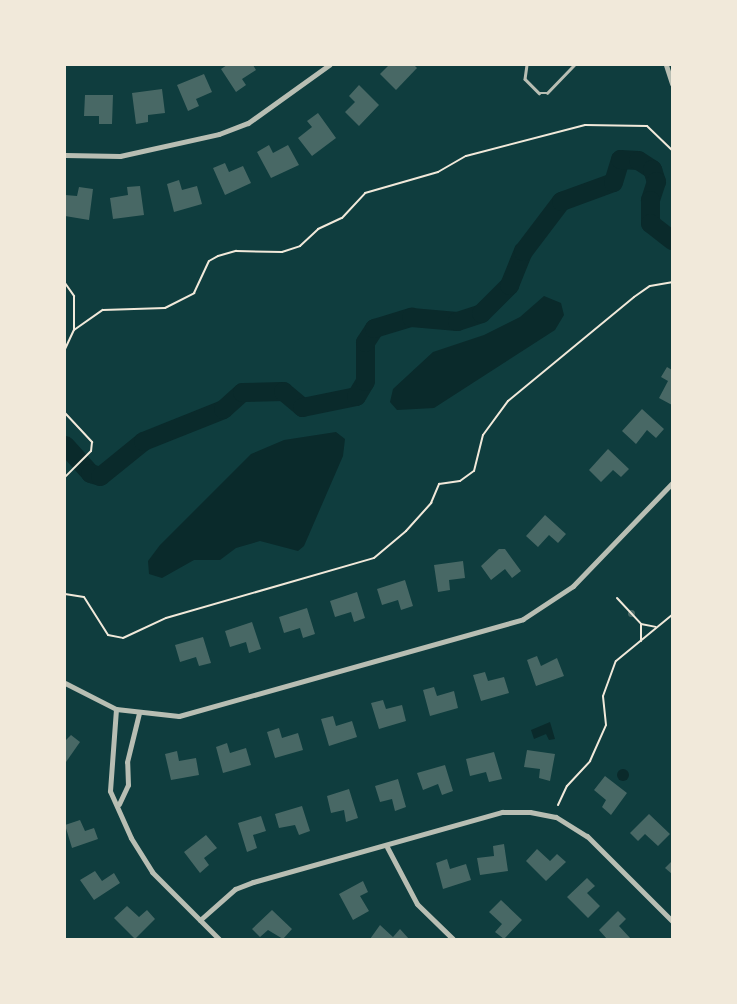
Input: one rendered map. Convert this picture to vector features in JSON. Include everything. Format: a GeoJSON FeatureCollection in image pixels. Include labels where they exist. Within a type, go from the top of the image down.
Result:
{"type":"FeatureCollection","features":[{"type":"Feature","properties":{"kind":"street"},"geometry":{"type":"LineString","coordinates":[[65,155],[120,156],[219,134],[248,122],[329,65]]}},
{"type":"Feature","properties":{"kind":"street"},"geometry":{"type":"LineString","coordinates":[[666,65],[672,84]]}},
{"type":"Feature","properties":{"kind":"street"},"geometry":{"type":"LineString","coordinates":[[65,683],[116,709],[156,717],[199,712],[523,619],[574,586],[672,483]]}},
{"type":"Feature","properties":{"kind":"street"},"geometry":{"type":"LineString","coordinates":[[116,709],[110,791],[119,804],[131,838],[152,872],[218,939]]}},
{"type":"Feature","properties":{"kind":"street"},"geometry":{"type":"LineString","coordinates":[[119,804],[128,785],[127,762],[139,713]]}},
{"type":"Feature","properties":{"kind":"street"},"geometry":{"type":"LineString","coordinates":[[200,920],[235,889],[253,882],[387,848],[502,812],[556,817],[587,836],[672,921]]}},
{"type":"Feature","properties":{"kind":"street"},"geometry":{"type":"LineString","coordinates":[[387,848],[417,904],[453,939]]}},
{"type":"Feature","properties":{"kind":"lane"},"geometry":{"type":"LineString","coordinates":[[527,65],[525,79],[539,93],[546,93],[574,65]]}},
{"type":"Feature","properties":{"kind":"path"},"geometry":{"type":"LineString","coordinates":[[74,330],[104,310],[165,308],[194,293],[209,262],[218,256],[236,251],[282,252],[300,246],[318,229],[342,218],[365,193],[438,172],[466,156],[585,124],[647,126],[672,150]]}},
{"type":"Feature","properties":{"kind":"path"},"geometry":{"type":"LineString","coordinates":[[65,594],[84,597],[108,635],[122,638],[166,618],[374,558],[406,531],[431,503],[439,484],[460,481],[474,471],[483,435],[508,401],[634,297],[650,286],[672,282]]}},
{"type":"Feature","properties":{"kind":"path"},"geometry":{"type":"LineString","coordinates":[[65,283],[74,296],[74,330],[65,349]]}},
{"type":"Feature","properties":{"kind":"path"},"geometry":{"type":"LineString","coordinates":[[65,413],[86,433],[91,451],[65,477]]}},
{"type":"Feature","properties":{"kind":"path"},"geometry":{"type":"LineString","coordinates":[[617,598],[641,624],[657,627]]}},
{"type":"Feature","properties":{"kind":"path"},"geometry":{"type":"LineString","coordinates":[[558,804],[567,786],[590,761],[606,725],[603,696],[616,661],[672,615]]}},
{"type":"Feature","properties":{"kind":"path"},"geometry":{"type":"LineString","coordinates":[[640,641],[641,624]]}},
{"type":"Feature","properties":{"kind":"water"},"geometry":{"type":"Polygon","coordinates":[[[544,296],[561,303],[564,315],[555,330],[434,408],[397,410],[390,402],[393,389],[433,352],[484,335],[520,317],[544,296]]]}},
{"type":"Feature","properties":{"kind":"water"},"geometry":{"type":"Polygon","coordinates":[[[336,432],[345,439],[343,456],[304,546],[298,551],[260,541],[236,548],[220,560],[194,560],[162,578],[149,574],[148,561],[160,545],[251,454],[284,440],[336,432]]]}},
{"type":"Feature","properties":{"kind":"water"},"geometry":{"type":"Polygon","coordinates":[[[550,722],[555,739],[549,740],[546,734],[534,739],[531,730],[550,722]]]}},
{"type":"Feature","properties":{"kind":"water"},"geometry":{"type":"Polygon","coordinates":[[[621,769],[625,769],[629,775],[625,781],[621,781],[617,777],[617,773],[621,769]]]}},
{"type":"Feature","properties":{"kind":"building"},"geometry":{"type":"Polygon","coordinates":[[[227,65],[253,65],[256,70],[242,79],[246,85],[236,92],[221,69],[227,65]]]}},
{"type":"Feature","properties":{"kind":"building"},"geometry":{"type":"Polygon","coordinates":[[[389,65],[414,65],[417,68],[396,90],[380,74],[389,65]]]}},
{"type":"Feature","properties":{"kind":"building"},"geometry":{"type":"Polygon","coordinates":[[[204,74],[212,92],[196,99],[199,106],[188,111],[177,85],[204,74]]]}},
{"type":"Feature","properties":{"kind":"building"},"geometry":{"type":"Polygon","coordinates":[[[359,85],[379,105],[359,126],[345,112],[355,102],[349,96],[359,85]]]}},
{"type":"Feature","properties":{"kind":"building"},"geometry":{"type":"Polygon","coordinates":[[[162,89],[165,113],[148,115],[148,122],[136,124],[132,93],[162,89]]]}},
{"type":"Feature","properties":{"kind":"building"},"geometry":{"type":"Polygon","coordinates":[[[85,95],[113,95],[112,124],[99,124],[99,116],[84,116],[85,95]]]}},
{"type":"Feature","properties":{"kind":"building"},"geometry":{"type":"Polygon","coordinates":[[[318,113],[336,138],[312,156],[298,138],[312,127],[307,121],[318,113]]]}},
{"type":"Feature","properties":{"kind":"building"},"geometry":{"type":"Polygon","coordinates":[[[269,145],[273,153],[288,145],[299,165],[271,178],[257,152],[269,145]]]}},
{"type":"Feature","properties":{"kind":"building"},"geometry":{"type":"Polygon","coordinates":[[[225,163],[229,172],[243,166],[251,183],[225,195],[213,168],[225,163]]]}},
{"type":"Feature","properties":{"kind":"building"},"geometry":{"type":"Polygon","coordinates":[[[179,180],[182,190],[197,186],[202,204],[174,212],[167,184],[179,180]]]}},
{"type":"Feature","properties":{"kind":"building"},"geometry":{"type":"Polygon","coordinates":[[[140,186],[144,215],[113,219],[110,198],[128,195],[127,187],[140,186]]]}},
{"type":"Feature","properties":{"kind":"building"},"geometry":{"type":"Polygon","coordinates":[[[79,187],[93,189],[89,220],[65,216],[65,195],[77,196],[79,187]]]}},
{"type":"Feature","properties":{"kind":"building"},"geometry":{"type":"Polygon","coordinates":[[[667,367],[672,370],[672,405],[659,398],[668,381],[661,377],[667,367]]]}},
{"type":"Feature","properties":{"kind":"building"},"geometry":{"type":"Polygon","coordinates":[[[642,409],[664,429],[656,438],[647,430],[636,444],[622,431],[642,409]]]}},
{"type":"Feature","properties":{"kind":"building"},"geometry":{"type":"Polygon","coordinates":[[[608,449],[629,469],[621,477],[613,470],[601,482],[589,470],[608,449]]]}},
{"type":"Feature","properties":{"kind":"building"},"geometry":{"type":"Polygon","coordinates":[[[545,515],[566,534],[558,543],[549,535],[538,547],[526,536],[545,515]]]}},
{"type":"Feature","properties":{"kind":"building"},"geometry":{"type":"Polygon","coordinates":[[[499,549],[505,549],[521,571],[512,578],[505,569],[491,580],[481,566],[499,549]]]}},
{"type":"Feature","properties":{"kind":"building"},"geometry":{"type":"Polygon","coordinates":[[[463,561],[465,578],[449,580],[450,590],[438,592],[434,565],[463,561]]]}},
{"type":"Feature","properties":{"kind":"building"},"geometry":{"type":"Polygon","coordinates":[[[405,580],[413,606],[401,610],[398,600],[382,605],[377,589],[405,580]]]}},
{"type":"Feature","properties":{"kind":"building"},"geometry":{"type":"Polygon","coordinates":[[[357,592],[365,618],[354,622],[351,612],[335,617],[330,601],[357,592]]]}},
{"type":"Feature","properties":{"kind":"building"},"geometry":{"type":"Polygon","coordinates":[[[307,608],[315,634],[303,638],[300,628],[284,633],[279,617],[307,608]]]}},
{"type":"Feature","properties":{"kind":"building"},"geometry":{"type":"Polygon","coordinates":[[[631,609],[635,613],[631,617],[627,613],[631,609]]]}},
{"type":"Feature","properties":{"kind":"building"},"geometry":{"type":"Polygon","coordinates":[[[252,622],[261,649],[249,653],[246,642],[230,647],[225,631],[252,622]]]}},
{"type":"Feature","properties":{"kind":"building"},"geometry":{"type":"Polygon","coordinates":[[[203,637],[211,663],[199,666],[196,657],[180,662],[175,645],[203,637]]]}},
{"type":"Feature","properties":{"kind":"building"},"geometry":{"type":"Polygon","coordinates":[[[537,656],[541,666],[557,658],[564,676],[536,686],[527,660],[537,656]]]}},
{"type":"Feature","properties":{"kind":"building"},"geometry":{"type":"Polygon","coordinates":[[[485,672],[488,681],[504,677],[509,693],[481,701],[473,675],[485,672]]]}},
{"type":"Feature","properties":{"kind":"building"},"geometry":{"type":"Polygon","coordinates":[[[434,687],[437,696],[454,691],[458,708],[430,716],[423,690],[434,687]]]}},
{"type":"Feature","properties":{"kind":"building"},"geometry":{"type":"Polygon","coordinates":[[[383,700],[386,709],[402,705],[406,721],[379,729],[371,703],[383,700]]]}},
{"type":"Feature","properties":{"kind":"building"},"geometry":{"type":"Polygon","coordinates":[[[333,716],[336,726],[352,721],[357,737],[329,746],[321,719],[333,716]]]}},
{"type":"Feature","properties":{"kind":"building"},"geometry":{"type":"Polygon","coordinates":[[[279,728],[282,738],[298,733],[303,750],[275,758],[267,732],[279,728]]]}},
{"type":"Feature","properties":{"kind":"building"},"geometry":{"type":"Polygon","coordinates":[[[71,735],[80,742],[66,762],[65,741],[71,735]]]}},
{"type":"Feature","properties":{"kind":"building"},"geometry":{"type":"Polygon","coordinates":[[[227,743],[230,753],[246,748],[251,765],[223,773],[216,747],[227,743]]]}},
{"type":"Feature","properties":{"kind":"building"},"geometry":{"type":"Polygon","coordinates":[[[527,750],[555,754],[550,781],[539,778],[540,769],[524,767],[527,750]]]}},
{"type":"Feature","properties":{"kind":"building"},"geometry":{"type":"Polygon","coordinates":[[[177,751],[179,761],[196,758],[199,775],[171,780],[165,754],[177,751]]]}},
{"type":"Feature","properties":{"kind":"building"},"geometry":{"type":"Polygon","coordinates":[[[494,752],[502,779],[489,782],[486,772],[470,776],[466,759],[494,752]]]}},
{"type":"Feature","properties":{"kind":"building"},"geometry":{"type":"Polygon","coordinates":[[[445,765],[453,791],[442,795],[438,784],[423,790],[417,773],[445,765]]]}},
{"type":"Feature","properties":{"kind":"building"},"geometry":{"type":"Polygon","coordinates":[[[605,776],[627,793],[611,815],[602,807],[606,800],[594,790],[605,776]]]}},
{"type":"Feature","properties":{"kind":"building"},"geometry":{"type":"Polygon","coordinates":[[[398,779],[406,807],[395,811],[392,799],[380,802],[375,786],[398,779]]]}},
{"type":"Feature","properties":{"kind":"building"},"geometry":{"type":"Polygon","coordinates":[[[349,789],[358,818],[346,822],[344,810],[331,813],[327,796],[349,789]]]}},
{"type":"Feature","properties":{"kind":"building"},"geometry":{"type":"Polygon","coordinates":[[[302,806],[310,831],[299,835],[295,825],[279,828],[275,814],[302,806]]]}},
{"type":"Feature","properties":{"kind":"building"},"geometry":{"type":"Polygon","coordinates":[[[649,814],[670,834],[658,846],[645,834],[638,841],[630,833],[649,814]]]}},
{"type":"Feature","properties":{"kind":"building"},"geometry":{"type":"Polygon","coordinates":[[[261,816],[266,831],[253,835],[257,848],[247,852],[238,823],[261,816]]]}},
{"type":"Feature","properties":{"kind":"building"},"geometry":{"type":"Polygon","coordinates":[[[80,820],[85,831],[94,828],[98,839],[72,848],[65,825],[80,820]]]}},
{"type":"Feature","properties":{"kind":"building"},"geometry":{"type":"Polygon","coordinates":[[[206,835],[217,848],[204,858],[209,865],[200,873],[184,852],[206,835]]]}},
{"type":"Feature","properties":{"kind":"building"},"geometry":{"type":"Polygon","coordinates":[[[504,844],[508,871],[480,875],[477,858],[494,856],[493,846],[504,844]]]}},
{"type":"Feature","properties":{"kind":"building"},"geometry":{"type":"Polygon","coordinates":[[[537,849],[550,861],[557,854],[566,862],[546,881],[526,861],[537,849]]]}},
{"type":"Feature","properties":{"kind":"building"},"geometry":{"type":"Polygon","coordinates":[[[447,859],[450,869],[466,864],[471,880],[443,889],[436,863],[447,859]]]}},
{"type":"Feature","properties":{"kind":"building"},"geometry":{"type":"Polygon","coordinates":[[[672,861],[672,874],[665,868],[672,861]]]}},
{"type":"Feature","properties":{"kind":"building"},"geometry":{"type":"Polygon","coordinates":[[[95,871],[102,881],[114,873],[120,883],[94,900],[80,880],[95,871]]]}},
{"type":"Feature","properties":{"kind":"building"},"geometry":{"type":"Polygon","coordinates":[[[587,878],[595,886],[587,893],[600,906],[588,918],[567,897],[587,878]]]}},
{"type":"Feature","properties":{"kind":"building"},"geometry":{"type":"Polygon","coordinates":[[[363,881],[368,892],[360,896],[369,911],[353,920],[339,894],[363,881]]]}},
{"type":"Feature","properties":{"kind":"building"},"geometry":{"type":"Polygon","coordinates":[[[501,900],[522,920],[504,939],[495,932],[502,924],[489,912],[501,900]]]}},
{"type":"Feature","properties":{"kind":"building"},"geometry":{"type":"Polygon","coordinates":[[[127,906],[139,917],[147,910],[155,919],[135,939],[114,918],[127,906]]]}},
{"type":"Feature","properties":{"kind":"building"},"geometry":{"type":"Polygon","coordinates":[[[272,910],[292,929],[283,939],[268,930],[260,937],[252,929],[272,910]]]}},
{"type":"Feature","properties":{"kind":"building"},"geometry":{"type":"Polygon","coordinates":[[[618,911],[626,919],[619,926],[631,939],[607,939],[599,930],[618,911]]]}},
{"type":"Feature","properties":{"kind":"building"},"geometry":{"type":"Polygon","coordinates":[[[380,925],[393,937],[400,929],[409,939],[370,939],[380,925]]]}},
{"type":"Feature","properties":{"kind":"waterway"},"geometry":{"type":"LineString","coordinates":[[65,445],[90,473],[100,476],[143,441],[223,409],[242,392],[283,391],[302,407],[356,396],[365,381],[365,342],[374,328],[411,317],[457,321],[481,313],[509,285],[523,251],[561,201],[613,182],[620,159],[638,160],[652,169],[656,181],[650,200],[650,223],[672,240]]}},
{"type":"Feature","properties":{"kind":"waterway"},"geometry":{"type":"LineString","coordinates":[[65,457],[71,452]]}}]}
